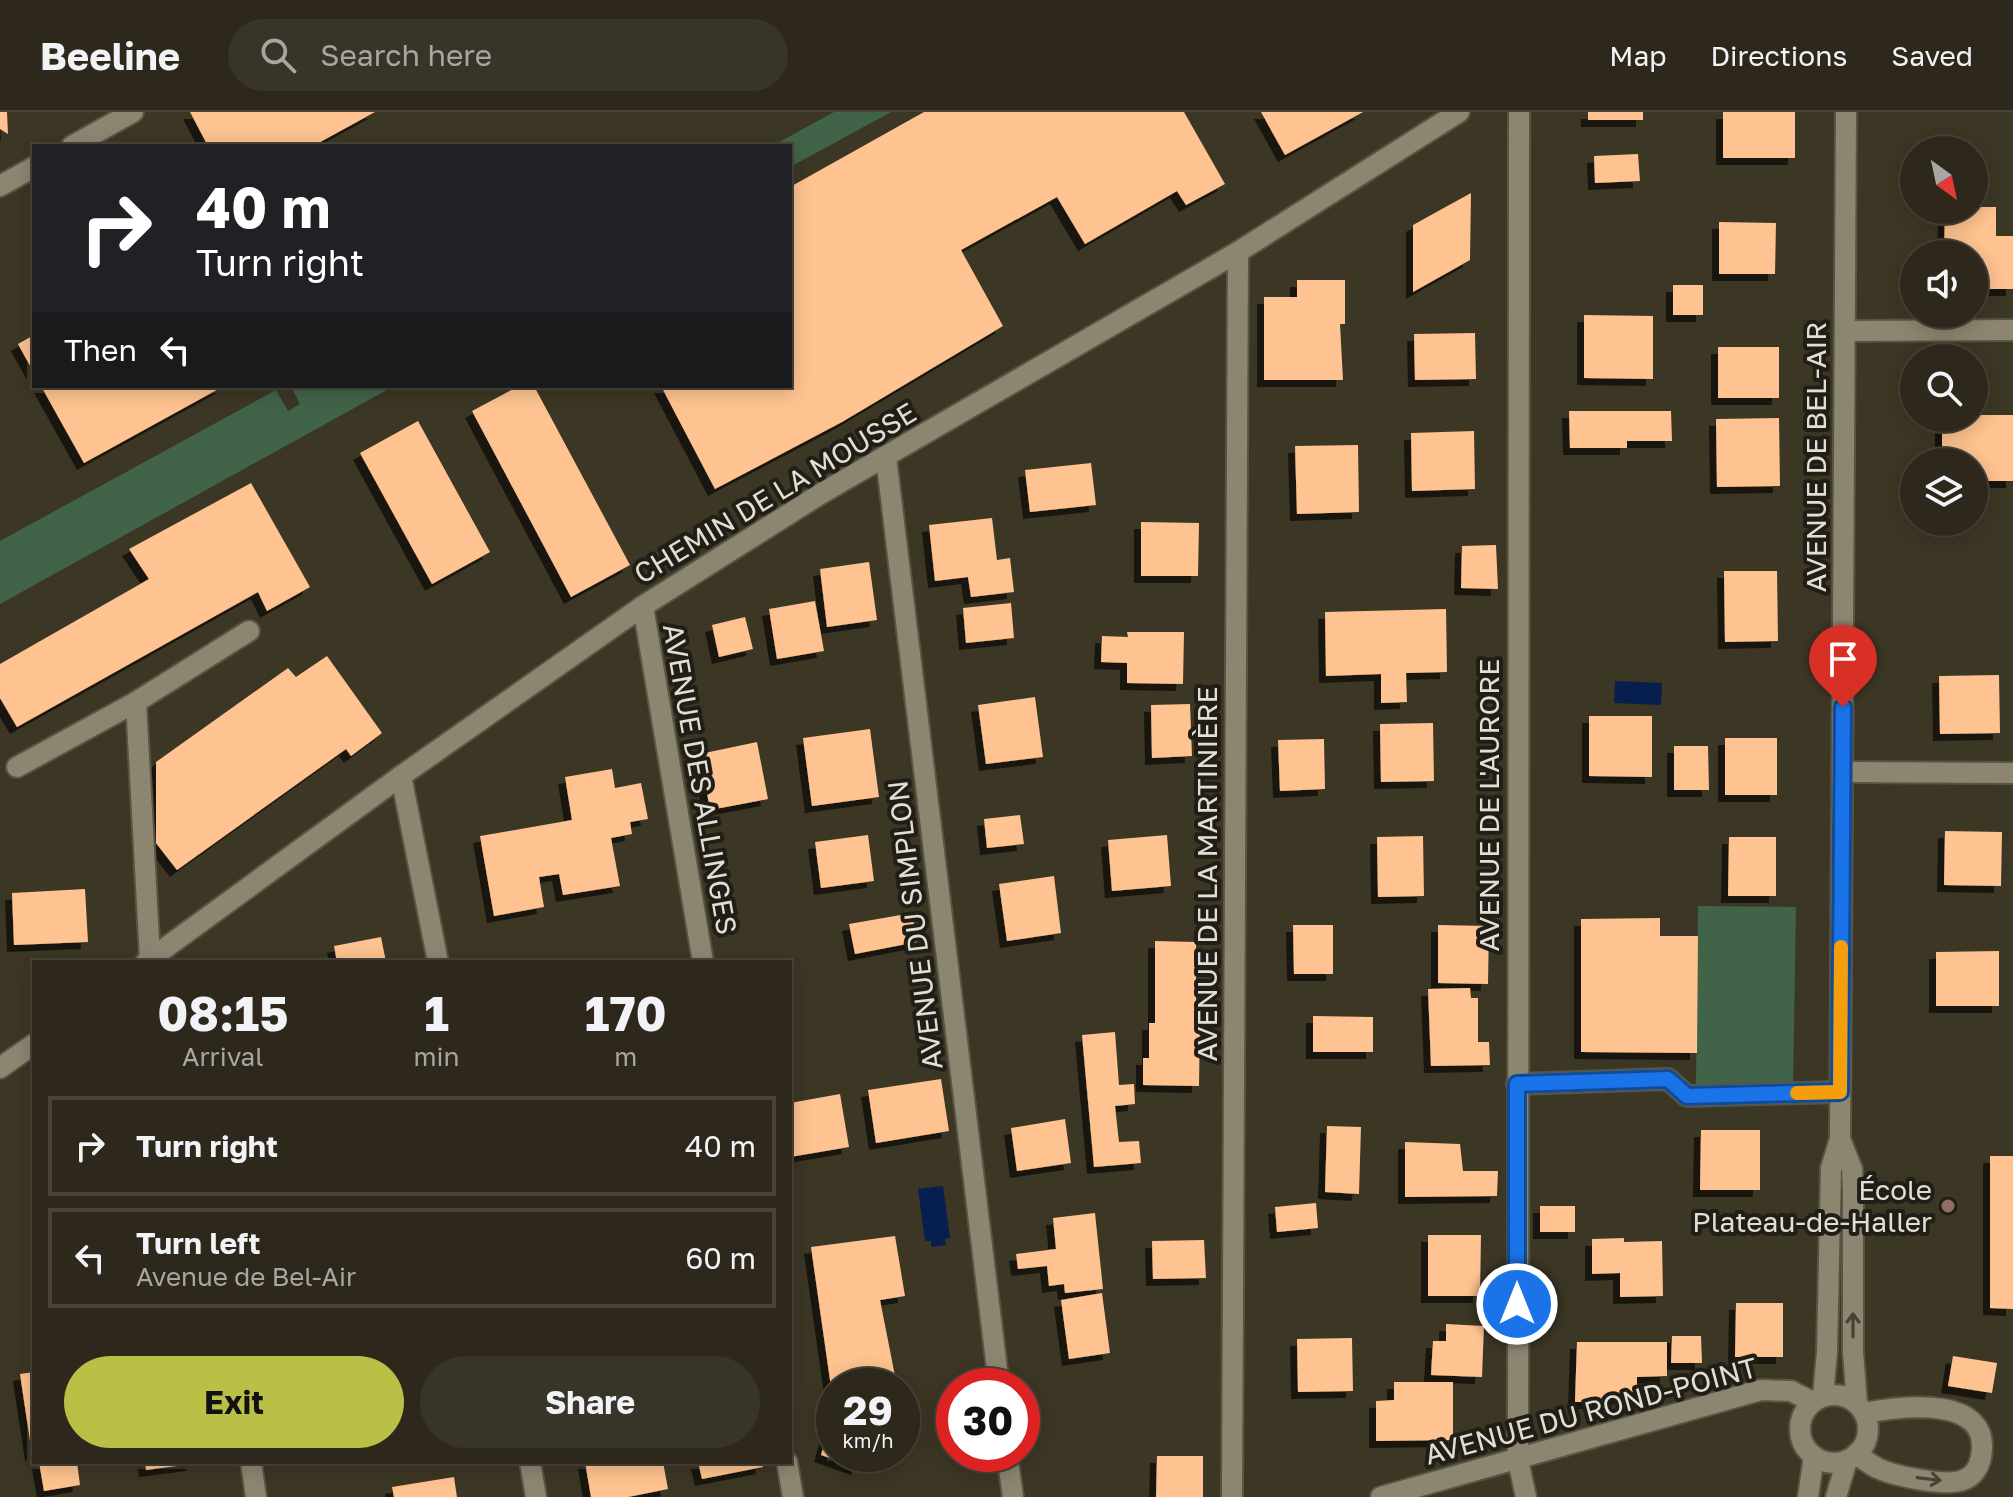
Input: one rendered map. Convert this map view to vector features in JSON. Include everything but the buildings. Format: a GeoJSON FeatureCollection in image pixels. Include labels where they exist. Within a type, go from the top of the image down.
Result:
{"type":"FeatureCollection","features":[{"type":"Feature","properties":{"kind":"street"},"geometry":{"type":"LineString","coordinates":[[76,144],[133,112]]}},
{"type":"Feature","properties":{"kind":"street","name":"CHEMIN DE LA MOUSSE"},"geometry":{"type":"LineString","coordinates":[[148,960],[172,953],[401,776],[643,606],[822,493],[1238,252],[1459,112]]}},
{"type":"Feature","properties":{"kind":"street","name":"AVENUE DE L'AURORE"},"geometry":{"type":"LineString","coordinates":[[1519,112],[1518,1460],[1526,1497]]}},
{"type":"Feature","properties":{"kind":"street","name":"AVENUE DE BEL-AIR"},"geometry":{"type":"LineString","coordinates":[[1808,1497],[1814,1456],[1801,1436],[1801,1423],[1805,1411],[1818,1399],[1827,1352],[1831,1168],[1840,1139],[1846,112]]}},
{"type":"Feature","properties":{"kind":"street"},"geometry":{"type":"LineString","coordinates":[[0,186],[32,168]]}},
{"type":"Feature","properties":{"kind":"street","name":"AVENUE DE LA MARTINIÈRE"},"geometry":{"type":"LineString","coordinates":[[1232,1497],[1238,252]]}},
{"type":"Feature","properties":{"kind":"street"},"geometry":{"type":"LineString","coordinates":[[1846,331],[2013,330]]}},
{"type":"Feature","properties":{"kind":"street","name":"AVENUE DU SIMPLON"},"geometry":{"type":"LineString","coordinates":[[886,457],[997,1368]]}},
{"type":"Feature","properties":{"kind":"street","name":"AVENUE DES ALLINGES"},"geometry":{"type":"LineString","coordinates":[[643,606],[703,960]]}},
{"type":"Feature","properties":{"kind":"street"},"geometry":{"type":"LineString","coordinates":[[17,767],[136,702],[249,631]]}},
{"type":"Feature","properties":{"kind":"street"},"geometry":{"type":"LineString","coordinates":[[136,702],[148,960]]}},
{"type":"Feature","properties":{"kind":"street"},"geometry":{"type":"LineString","coordinates":[[1842,772],[2013,773]]}},
{"type":"Feature","properties":{"kind":"street"},"geometry":{"type":"LineString","coordinates":[[401,776],[438,960]]}},
{"type":"Feature","properties":{"kind":"street"},"geometry":{"type":"LineString","coordinates":[[0,1068],[32,1045]]}},
{"type":"Feature","properties":{"kind":"street"},"geometry":{"type":"LineString","coordinates":[[1517,1084],[1668,1079],[1687,1096],[1840,1092]]}},
{"type":"Feature","properties":{"kind":"street","name":"AVENUE DE BEL-AIR"},"geometry":{"type":"LineString","coordinates":[[1836,1497],[1852,1457],[1866,1440],[1868,1422],[1860,1408],[1853,1352],[1852,1169],[1840,1139]]}},
{"type":"Feature","properties":{"kind":"street","name":"AVENUE DU ROND-POINT"},"geometry":{"type":"LineString","coordinates":[[1381,1497],[1761,1390],[1791,1391],[1818,1399]]}},
{"type":"Feature","properties":{"kind":"street"},"geometry":{"type":"LineString","coordinates":[[1814,1456],[1825,1461],[1852,1457],[1901,1476],[1950,1482],[1964,1480],[1979,1467],[1982,1449],[1980,1433],[1972,1422],[1954,1411],[1909,1407],[1860,1408],[1841,1395],[1818,1399]]}},
{"type":"Feature","properties":{"kind":"street"},"geometry":{"type":"LineString","coordinates":[[251,1464],[256,1497]]}},
{"type":"Feature","properties":{"kind":"street"},"geometry":{"type":"LineString","coordinates":[[530,1464],[536,1497]]}},
{"type":"Feature","properties":{"kind":"street"},"geometry":{"type":"LineString","coordinates":[[787,1464],[793,1497]]}},
{"type":"Feature","properties":{"kind":"street"},"geometry":{"type":"LineString","coordinates":[[1010,1472],[1013,1497]]}},
{"type":"Feature","properties":{"kind":"green space"},"geometry":{"type":"Polygon","coordinates":[[[834,112],[891,112],[792,166],[792,144],[776,144],[834,112]]]}},
{"type":"Feature","properties":{"kind":"green space"},"geometry":{"type":"Polygon","coordinates":[[[292,388],[390,388],[0,604],[0,541],[276,390],[288,411],[300,404],[292,388]]]}},
{"type":"Feature","properties":{"kind":"green space"},"geometry":{"type":"Polygon","coordinates":[[[1698,906],[1796,907],[1793,1087],[1696,1086],[1698,906]]]}},
{"type":"Feature","properties":{"kind":"water"},"geometry":{"type":"Polygon","coordinates":[[[1615,681],[1662,683],[1661,705],[1614,703],[1615,681]]]}},
{"type":"Feature","properties":{"kind":"water"},"geometry":{"type":"Polygon","coordinates":[[[943,1186],[950,1238],[945,1239],[946,1245],[931,1247],[931,1241],[925,1241],[918,1189],[943,1186]]]}},
{"type":"Feature","properties":{"kind":"slow traffic"},"geometry":{"type":"LineString","coordinates":[[1797,1093],[1840,1092],[1841,947]]}},
{"type":"Feature","properties":{"kind":"place","name":"École Plateau-de-Haller"},"geometry":{"type":"Point","coordinates":[1948,1206]}},
{"type":"Feature","properties":{"kind":"route"},"geometry":{"type":"LineString","coordinates":[[1517,1304],[1517,1084],[1668,1079],[1687,1096],[1840,1092],[1843,707]]}}]}
